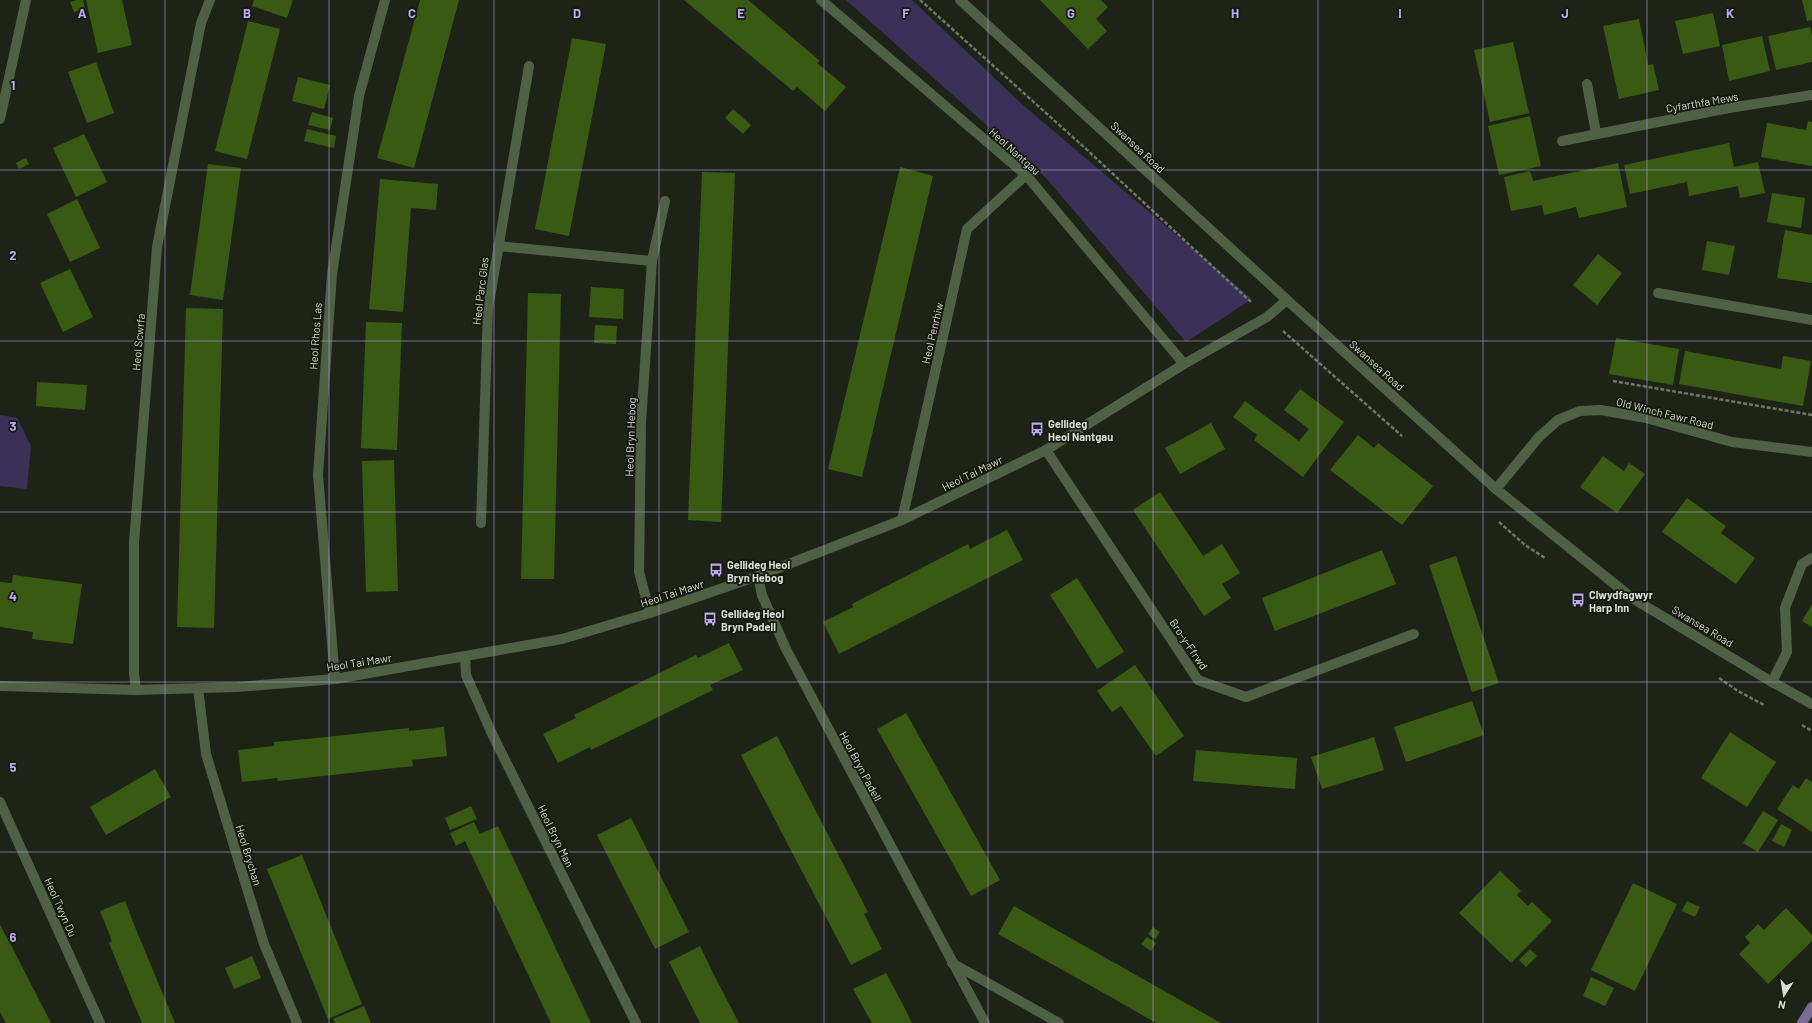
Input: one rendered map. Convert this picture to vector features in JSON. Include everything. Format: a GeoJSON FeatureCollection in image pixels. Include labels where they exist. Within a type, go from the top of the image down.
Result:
{"type":"FeatureCollection","features":[{"type":"Feature","properties":{"kind":"street"},"geometry":{"type":"LineString","coordinates":[[0,119],[26,0]]}},
{"type":"Feature","properties":{"kind":"street","name":"Heol Scwrfa"},"geometry":{"type":"LineString","coordinates":[[136,690],[134,673],[134,543],[157,247],[201,23],[210,0]]}},
{"type":"Feature","properties":{"kind":"street","name":"Heol Rhos Las"},"geometry":{"type":"LineString","coordinates":[[335,679],[318,475],[332,274],[359,96],[385,0]]}},
{"type":"Feature","properties":{"kind":"street","name":"Heol Nantgau"},"geometry":{"type":"LineString","coordinates":[[820,0],[1026,175],[1184,364]]}},
{"type":"Feature","properties":{"kind":"street","name":"Swansea Road"},"geometry":{"type":"LineString","coordinates":[[960,0],[1287,300],[1496,489],[1632,598],[1772,682],[1812,704]]}},
{"type":"Feature","properties":{"kind":"street","name":"Heol Parc Glas"},"geometry":{"type":"LineString","coordinates":[[481,522],[488,310],[529,66]]}},
{"type":"Feature","properties":{"kind":"street"},"geometry":{"type":"LineString","coordinates":[[1587,84],[1596,133]]}},
{"type":"Feature","properties":{"kind":"street","name":"Cyfarthfa Mews"},"geometry":{"type":"LineString","coordinates":[[1562,140],[1812,95]]}},
{"type":"Feature","properties":{"kind":"street","name":"Heol Penrhiw"},"geometry":{"type":"LineString","coordinates":[[902,520],[967,229],[1026,175]]}},
{"type":"Feature","properties":{"kind":"street","name":"Heol Bryn Hebog"},"geometry":{"type":"LineString","coordinates":[[650,613],[639,572],[641,422],[652,261],[665,201]]}},
{"type":"Feature","properties":{"kind":"street"},"geometry":{"type":"LineString","coordinates":[[498,246],[652,261]]}},
{"type":"Feature","properties":{"kind":"street"},"geometry":{"type":"LineString","coordinates":[[1658,293],[1812,320]]}},
{"type":"Feature","properties":{"kind":"street","name":"Heol Tai Mawr"},"geometry":{"type":"LineString","coordinates":[[0,686],[136,690],[237,688],[335,679],[562,639],[650,613],[758,576],[902,520],[1046,450],[1184,364],[1267,317],[1287,300]]}},
{"type":"Feature","properties":{"kind":"street","name":"Old Winch Fawr Road"},"geometry":{"type":"LineString","coordinates":[[1496,489],[1539,437],[1558,420],[1580,411],[1601,410],[1646,418],[1732,442],[1812,452]]}},
{"type":"Feature","properties":{"kind":"street","name":"Bro-y-Ffrwd"},"geometry":{"type":"LineString","coordinates":[[1046,450],[1198,680],[1246,697],[1414,634]]}},
{"type":"Feature","properties":{"kind":"street"},"geometry":{"type":"LineString","coordinates":[[1772,682],[1787,652],[1785,608],[1802,564],[1812,558]]}},
{"type":"Feature","properties":{"kind":"street","name":"Heol Bryn Padell"},"geometry":{"type":"LineString","coordinates":[[758,576],[762,595],[786,649],[985,1023]]}},
{"type":"Feature","properties":{"kind":"street","name":"Heol Bryn Man"},"geometry":{"type":"LineString","coordinates":[[465,657],[466,675],[493,736],[636,1023]]}},
{"type":"Feature","properties":{"kind":"street","name":"Heol Brychan"},"geometry":{"type":"LineString","coordinates":[[198,688],[206,754],[264,944],[297,1023]]}},
{"type":"Feature","properties":{"kind":"street","name":"Heol Twyn Du"},"geometry":{"type":"LineString","coordinates":[[0,802],[100,1023]]}},
{"type":"Feature","properties":{"kind":"street"},"geometry":{"type":"LineString","coordinates":[[952,963],[1059,1023]]}},
{"type":"Feature","properties":{"kind":"path"},"geometry":{"type":"LineString","coordinates":[[920,0],[1085,148],[1267,317]]}},
{"type":"Feature","properties":{"kind":"path"},"geometry":{"type":"LineString","coordinates":[[1613,380],[1812,415]]}},
{"type":"Feature","properties":{"kind":"shaded area"},"geometry":{"type":"Polygon","coordinates":[[[846,0],[912,0],[1024,106],[1252,299],[1186,342],[1046,178],[846,0]]]}},
{"type":"Feature","properties":{"kind":"shaded area"},"geometry":{"type":"Polygon","coordinates":[[[0,415],[17,418],[31,446],[27,489],[0,486],[0,415]]]}},
{"type":"Feature","properties":{"kind":"building"},"geometry":{"type":"Polygon","coordinates":[[[83,0],[85,9],[74,12],[70,2],[83,0]]]}},
{"type":"Feature","properties":{"kind":"building"},"geometry":{"type":"Polygon","coordinates":[[[86,0],[122,0],[132,45],[98,53],[86,0]]]}},
{"type":"Feature","properties":{"kind":"building"},"geometry":{"type":"Polygon","coordinates":[[[254,0],[293,0],[287,18],[252,6],[254,0]]]}},
{"type":"Feature","properties":{"kind":"building"},"geometry":{"type":"Polygon","coordinates":[[[420,0],[459,0],[414,168],[377,158],[420,0]]]}},
{"type":"Feature","properties":{"kind":"building"},"geometry":{"type":"Polygon","coordinates":[[[684,0],[748,0],[820,61],[817,63],[846,87],[825,111],[797,87],[793,91],[684,0]]]}},
{"type":"Feature","properties":{"kind":"building"},"geometry":{"type":"Polygon","coordinates":[[[1040,0],[1101,0],[1108,7],[1096,19],[1107,31],[1088,49],[1040,0]]]}},
{"type":"Feature","properties":{"kind":"building"},"geometry":{"type":"Polygon","coordinates":[[[1802,0],[1812,0],[1812,20],[1807,21],[1802,0]]]}},
{"type":"Feature","properties":{"kind":"building"},"geometry":{"type":"Polygon","coordinates":[[[1713,13],[1720,46],[1683,54],[1675,21],[1713,13]]]}},
{"type":"Feature","properties":{"kind":"building"},"geometry":{"type":"Polygon","coordinates":[[[1639,19],[1648,65],[1653,64],[1659,90],[1619,99],[1603,26],[1639,19]]]}},
{"type":"Feature","properties":{"kind":"building"},"geometry":{"type":"Polygon","coordinates":[[[248,21],[280,29],[247,159],[215,151],[248,21]]]}},
{"type":"Feature","properties":{"kind":"building"},"geometry":{"type":"Polygon","coordinates":[[[1810,27],[1812,36],[1812,62],[1776,70],[1768,36],[1810,27]]]}},
{"type":"Feature","properties":{"kind":"building"},"geometry":{"type":"Polygon","coordinates":[[[1762,36],[1770,71],[1729,81],[1722,45],[1762,36]]]}},
{"type":"Feature","properties":{"kind":"building"},"geometry":{"type":"Polygon","coordinates":[[[572,38],[606,44],[569,236],[535,229],[572,38]]]}},
{"type":"Feature","properties":{"kind":"building"},"geometry":{"type":"Polygon","coordinates":[[[1513,42],[1529,113],[1490,122],[1474,50],[1513,42]]]}},
{"type":"Feature","properties":{"kind":"building"},"geometry":{"type":"Polygon","coordinates":[[[96,62],[114,113],[87,123],[68,72],[96,62]]]}},
{"type":"Feature","properties":{"kind":"building"},"geometry":{"type":"Polygon","coordinates":[[[298,77],[330,85],[324,109],[292,101],[298,77]]]}},
{"type":"Feature","properties":{"kind":"building"},"geometry":{"type":"Polygon","coordinates":[[[733,109],[751,125],[743,134],[725,118],[733,109]]]}},
{"type":"Feature","properties":{"kind":"building"},"geometry":{"type":"Polygon","coordinates":[[[312,112],[333,118],[330,130],[308,125],[312,112]]]}},
{"type":"Feature","properties":{"kind":"building"},"geometry":{"type":"Polygon","coordinates":[[[1530,116],[1541,166],[1499,175],[1488,126],[1530,116]]]}},
{"type":"Feature","properties":{"kind":"building"},"geometry":{"type":"Polygon","coordinates":[[[1808,121],[1812,122],[1812,166],[1761,157],[1767,123],[1806,130],[1808,121]]]}},
{"type":"Feature","properties":{"kind":"building"},"geometry":{"type":"Polygon","coordinates":[[[307,129],[336,136],[334,148],[304,141],[307,129]]]}},
{"type":"Feature","properties":{"kind":"building"},"geometry":{"type":"Polygon","coordinates":[[[84,134],[107,182],[76,197],[53,148],[84,134]]]}},
{"type":"Feature","properties":{"kind":"building"},"geometry":{"type":"Polygon","coordinates":[[[1729,143],[1734,167],[1758,162],[1765,193],[1740,198],[1738,186],[1689,196],[1687,182],[1630,194],[1624,165],[1729,143]]]}},
{"type":"Feature","properties":{"kind":"building"},"geometry":{"type":"Polygon","coordinates":[[[26,158],[29,164],[19,169],[16,163],[26,158]]]}},
{"type":"Feature","properties":{"kind":"building"},"geometry":{"type":"Polygon","coordinates":[[[1618,163],[1627,207],[1579,218],[1576,207],[1544,215],[1542,205],[1511,211],[1504,177],[1530,171],[1533,181],[1618,163]]]}},
{"type":"Feature","properties":{"kind":"building"},"geometry":{"type":"Polygon","coordinates":[[[208,164],[241,168],[223,300],[190,295],[208,164]]]}},
{"type":"Feature","properties":{"kind":"building"},"geometry":{"type":"Polygon","coordinates":[[[900,167],[933,176],[862,477],[828,469],[900,167]]]}},
{"type":"Feature","properties":{"kind":"building"},"geometry":{"type":"Polygon","coordinates":[[[702,172],[735,173],[721,522],[688,520],[702,172]]]}},
{"type":"Feature","properties":{"kind":"building"},"geometry":{"type":"Polygon","coordinates":[[[380,179],[438,184],[436,210],[411,208],[403,312],[369,309],[380,179]]]}},
{"type":"Feature","properties":{"kind":"building"},"geometry":{"type":"Polygon","coordinates":[[[1772,193],[1805,198],[1801,228],[1767,222],[1772,193]]]}},
{"type":"Feature","properties":{"kind":"building"},"geometry":{"type":"Polygon","coordinates":[[[77,199],[100,248],[70,262],[47,214],[77,199]]]}},
{"type":"Feature","properties":{"kind":"building"},"geometry":{"type":"Polygon","coordinates":[[[1785,230],[1812,235],[1812,283],[1777,278],[1785,230]]]}},
{"type":"Feature","properties":{"kind":"building"},"geometry":{"type":"Polygon","coordinates":[[[1707,241],[1735,246],[1729,275],[1702,270],[1707,241]]]}},
{"type":"Feature","properties":{"kind":"building"},"geometry":{"type":"Polygon","coordinates":[[[1598,254],[1622,273],[1597,305],[1573,285],[1598,254]]]}},
{"type":"Feature","properties":{"kind":"building"},"geometry":{"type":"Polygon","coordinates":[[[70,269],[93,317],[63,332],[40,283],[70,269]]]}},
{"type":"Feature","properties":{"kind":"building"},"geometry":{"type":"Polygon","coordinates":[[[591,287],[624,289],[623,319],[589,317],[591,287]]]}},
{"type":"Feature","properties":{"kind":"building"},"geometry":{"type":"Polygon","coordinates":[[[528,293],[561,294],[554,579],[521,579],[528,293]]]}},
{"type":"Feature","properties":{"kind":"building"},"geometry":{"type":"Polygon","coordinates":[[[186,308],[223,309],[214,628],[177,627],[186,308]]]}},
{"type":"Feature","properties":{"kind":"building"},"geometry":{"type":"Polygon","coordinates":[[[366,322],[402,323],[397,450],[361,448],[366,322]]]}},
{"type":"Feature","properties":{"kind":"building"},"geometry":{"type":"Polygon","coordinates":[[[595,325],[617,326],[616,344],[594,343],[595,325]]]}},
{"type":"Feature","properties":{"kind":"building"},"geometry":{"type":"Polygon","coordinates":[[[1616,338],[1679,349],[1673,385],[1609,374],[1616,338]]]}},
{"type":"Feature","properties":{"kind":"building"},"geometry":{"type":"Polygon","coordinates":[[[1685,351],[1781,369],[1783,356],[1811,361],[1803,406],[1679,384],[1685,351]]]}},
{"type":"Feature","properties":{"kind":"building"},"geometry":{"type":"Polygon","coordinates":[[[37,382],[87,385],[85,410],[36,406],[37,382]]]}},
{"type":"Feature","properties":{"kind":"building"},"geometry":{"type":"Polygon","coordinates":[[[1300,389],[1344,422],[1303,477],[1254,440],[1257,435],[1233,417],[1245,401],[1299,441],[1309,429],[1284,410],[1300,389]]]}},
{"type":"Feature","properties":{"kind":"building"},"geometry":{"type":"Polygon","coordinates":[[[1211,423],[1225,449],[1180,474],[1165,448],[1211,423]]]}},
{"type":"Feature","properties":{"kind":"building"},"geometry":{"type":"Polygon","coordinates":[[[1358,435],[1374,448],[1378,443],[1433,486],[1402,525],[1330,470],[1358,435]]]}},
{"type":"Feature","properties":{"kind":"building"},"geometry":{"type":"Polygon","coordinates":[[[1603,456],[1624,471],[1629,463],[1645,474],[1617,513],[1580,487],[1603,456]]]}},
{"type":"Feature","properties":{"kind":"building"},"geometry":{"type":"Polygon","coordinates":[[[394,460],[398,591],[366,592],[362,461],[394,460]]]}},
{"type":"Feature","properties":{"kind":"building"},"geometry":{"type":"Polygon","coordinates":[[[1160,492],[1203,556],[1222,544],[1240,573],[1222,584],[1231,598],[1204,616],[1133,510],[1160,492]]]}},
{"type":"Feature","properties":{"kind":"building"},"geometry":{"type":"Polygon","coordinates":[[[1687,498],[1726,526],[1721,533],[1755,558],[1736,584],[1662,532],[1687,498]]]}},
{"type":"Feature","properties":{"kind":"building"},"geometry":{"type":"Polygon","coordinates":[[[1007,530],[1023,560],[839,654],[823,622],[853,607],[852,604],[968,544],[970,549],[1007,530]]]}},
{"type":"Feature","properties":{"kind":"building"},"geometry":{"type":"Polygon","coordinates":[[[1382,550],[1396,584],[1275,631],[1262,598],[1382,550]]]}},
{"type":"Feature","properties":{"kind":"building"},"geometry":{"type":"Polygon","coordinates":[[[1456,556],[1499,683],[1472,692],[1429,565],[1456,556]]]}},
{"type":"Feature","properties":{"kind":"building"},"geometry":{"type":"Polygon","coordinates":[[[13,575],[82,584],[73,644],[32,639],[33,632],[0,627],[0,582],[12,583],[13,575]]]}},
{"type":"Feature","properties":{"kind":"building"},"geometry":{"type":"Polygon","coordinates":[[[1077,578],[1124,652],[1097,669],[1050,595],[1077,578]]]}},
{"type":"Feature","properties":{"kind":"building"},"geometry":{"type":"Polygon","coordinates":[[[1812,604],[1812,627],[1802,621],[1812,604]]]}},
{"type":"Feature","properties":{"kind":"building"},"geometry":{"type":"Polygon","coordinates":[[[729,643],[743,670],[710,685],[713,690],[591,750],[590,747],[558,763],[543,734],[576,718],[574,715],[696,655],[698,658],[729,643]]]}},
{"type":"Feature","properties":{"kind":"building"},"geometry":{"type":"Polygon","coordinates":[[[1135,665],[1184,736],[1156,756],[1121,706],[1112,712],[1097,691],[1135,665]]]}},
{"type":"Feature","properties":{"kind":"building"},"geometry":{"type":"Polygon","coordinates":[[[1472,701],[1484,735],[1406,762],[1394,727],[1472,701]]]}},
{"type":"Feature","properties":{"kind":"building"},"geometry":{"type":"Polygon","coordinates":[[[906,713],[1000,880],[971,896],[877,729],[906,713]]]}},
{"type":"Feature","properties":{"kind":"building"},"geometry":{"type":"Polygon","coordinates":[[[444,727],[447,756],[412,760],[413,766],[278,781],[277,778],[242,782],[238,750],[274,746],[274,742],[409,728],[409,731],[444,727]]]}},
{"type":"Feature","properties":{"kind":"building"},"geometry":{"type":"Polygon","coordinates":[[[1730,732],[1776,762],[1747,807],[1701,778],[1730,732]]]}},
{"type":"Feature","properties":{"kind":"building"},"geometry":{"type":"Polygon","coordinates":[[[777,736],[868,912],[864,914],[882,949],[851,965],[741,755],[777,736]]]}},
{"type":"Feature","properties":{"kind":"building"},"geometry":{"type":"Polygon","coordinates":[[[1374,737],[1384,770],[1322,789],[1311,757],[1374,737]]]}},
{"type":"Feature","properties":{"kind":"building"},"geometry":{"type":"Polygon","coordinates":[[[1196,750],[1297,758],[1295,789],[1193,781],[1196,750]]]}},
{"type":"Feature","properties":{"kind":"building"},"geometry":{"type":"Polygon","coordinates":[[[155,769],[171,797],[106,835],[90,807],[155,769]]]}},
{"type":"Feature","properties":{"kind":"building"},"geometry":{"type":"Polygon","coordinates":[[[1806,778],[1812,782],[1812,832],[1777,809],[1793,785],[1799,789],[1806,778]]]}},
{"type":"Feature","properties":{"kind":"building"},"geometry":{"type":"Polygon","coordinates":[[[471,806],[477,819],[450,830],[445,818],[471,806]]]}},
{"type":"Feature","properties":{"kind":"building"},"geometry":{"type":"Polygon","coordinates":[[[1763,811],[1778,820],[1758,852],[1743,843],[1763,811]]]}},
{"type":"Feature","properties":{"kind":"building"},"geometry":{"type":"Polygon","coordinates":[[[631,818],[689,932],[655,949],[597,835],[631,818]]]}},
{"type":"Feature","properties":{"kind":"building"},"geometry":{"type":"Polygon","coordinates":[[[474,822],[480,834],[498,826],[591,1023],[551,1023],[465,841],[456,846],[450,833],[474,822]]]}},
{"type":"Feature","properties":{"kind":"building"},"geometry":{"type":"Polygon","coordinates":[[[1781,824],[1792,830],[1784,847],[1772,841],[1781,824]]]}},
{"type":"Feature","properties":{"kind":"building"},"geometry":{"type":"Polygon","coordinates":[[[302,855],[362,1004],[328,1019],[267,869],[302,855]]]}},
{"type":"Feature","properties":{"kind":"building"},"geometry":{"type":"Polygon","coordinates":[[[1500,871],[1521,891],[1517,895],[1528,906],[1532,902],[1552,921],[1511,963],[1459,913],[1500,871]]]}},
{"type":"Feature","properties":{"kind":"building"},"geometry":{"type":"Polygon","coordinates":[[[1633,883],[1677,904],[1635,991],[1591,970],[1633,883]]]}},
{"type":"Feature","properties":{"kind":"building"},"geometry":{"type":"Polygon","coordinates":[[[125,901],[175,1023],[142,1023],[109,943],[112,941],[100,911],[125,901]]]}},
{"type":"Feature","properties":{"kind":"building"},"geometry":{"type":"Polygon","coordinates":[[[1687,901],[1700,907],[1695,917],[1682,911],[1687,901]]]}},
{"type":"Feature","properties":{"kind":"building"},"geometry":{"type":"Polygon","coordinates":[[[1014,906],[1221,1023],[1156,1023],[998,934],[1014,906]]]}},
{"type":"Feature","properties":{"kind":"building"},"geometry":{"type":"Polygon","coordinates":[[[1786,908],[1812,935],[1812,941],[1768,984],[1739,954],[1750,943],[1745,937],[1758,924],[1764,930],[1786,908]]]}},
{"type":"Feature","properties":{"kind":"building"},"geometry":{"type":"Polygon","coordinates":[[[0,925],[51,1023],[6,1023],[0,1012],[0,925]]]}},
{"type":"Feature","properties":{"kind":"building"},"geometry":{"type":"Polygon","coordinates":[[[1153,927],[1160,932],[1155,939],[1148,934],[1153,927]]]}},
{"type":"Feature","properties":{"kind":"building"},"geometry":{"type":"Polygon","coordinates":[[[1147,937],[1156,943],[1151,951],[1141,944],[1147,937]]]}},
{"type":"Feature","properties":{"kind":"building"},"geometry":{"type":"Polygon","coordinates":[[[700,946],[739,1023],[700,1023],[669,962],[700,946]]]}},
{"type":"Feature","properties":{"kind":"building"},"geometry":{"type":"Polygon","coordinates":[[[1530,949],[1537,956],[1526,967],[1519,960],[1530,949]]]}},
{"type":"Feature","properties":{"kind":"building"},"geometry":{"type":"Polygon","coordinates":[[[252,956],[261,978],[234,989],[225,968],[252,956]]]}},
{"type":"Feature","properties":{"kind":"building"},"geometry":{"type":"Polygon","coordinates":[[[886,973],[912,1023],[872,1023],[853,989],[886,973]]]}},
{"type":"Feature","properties":{"kind":"building"},"geometry":{"type":"Polygon","coordinates":[[[1591,977],[1614,988],[1605,1006],[1583,996],[1591,977]]]}},
{"type":"Feature","properties":{"kind":"building"},"geometry":{"type":"Polygon","coordinates":[[[364,1006],[371,1023],[335,1023],[333,1019],[364,1006]]]}},
{"type":"Feature","properties":{"kind":"waterway"},"geometry":{"type":"LineString","coordinates":[[1802,1023],[1812,1007]]}},
{"type":"Feature","properties":{"kind":"place","name":"Gellideg Heol Nantgau"},"geometry":{"type":"Point","coordinates":[1037,429]}},
{"type":"Feature","properties":{"kind":"place","name":"Gellideg Heol Bryn Hebog"},"geometry":{"type":"Point","coordinates":[716,570]}},
{"type":"Feature","properties":{"kind":"place","name":"Clwydfagwyr Harp Inn"},"geometry":{"type":"Point","coordinates":[1578,600]}},
{"type":"Feature","properties":{"kind":"place","name":"Gellideg Heol Bryn Padell"},"geometry":{"type":"Point","coordinates":[710,619]}}]}
